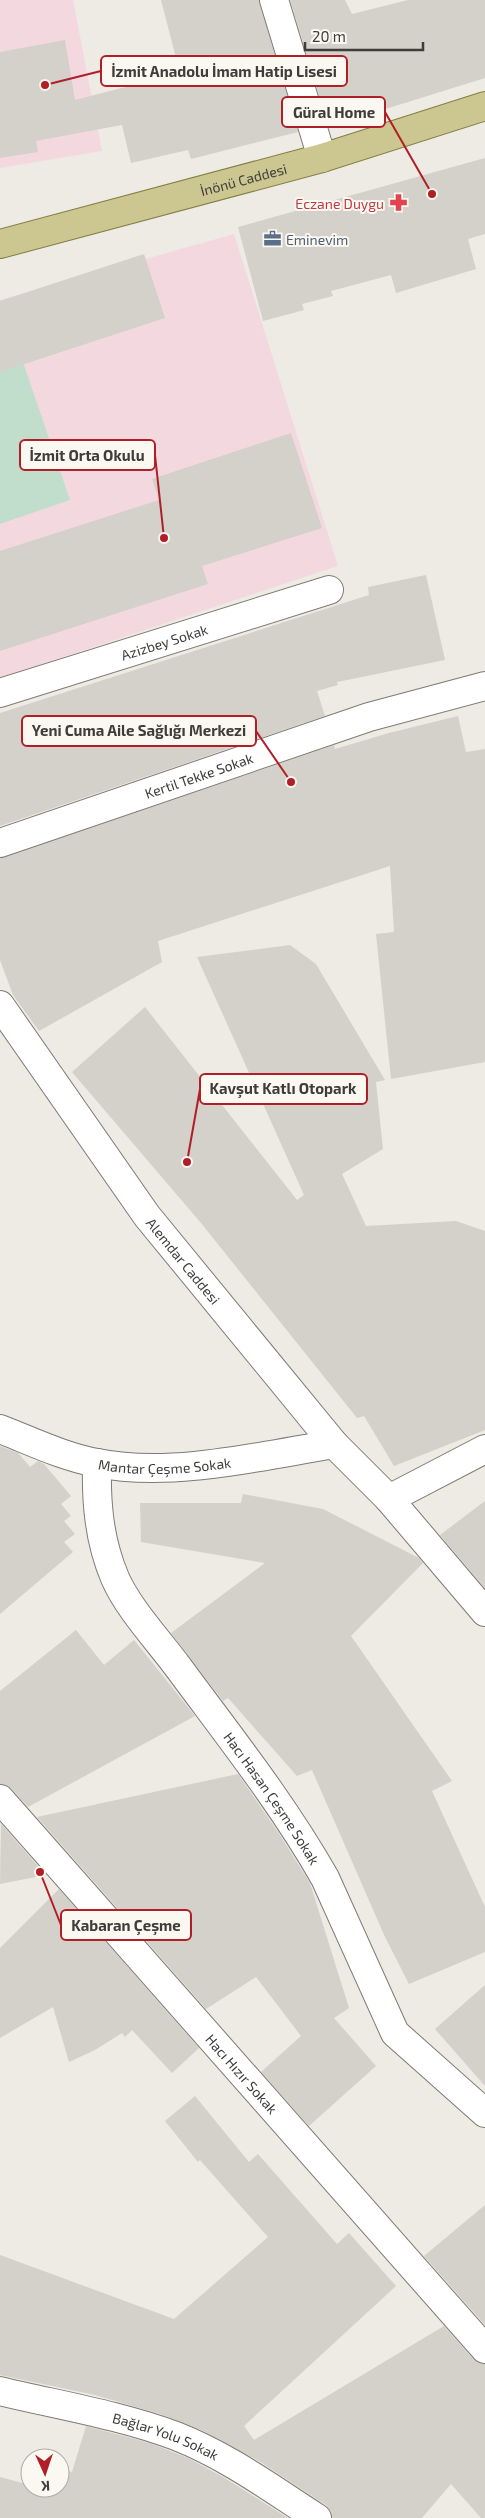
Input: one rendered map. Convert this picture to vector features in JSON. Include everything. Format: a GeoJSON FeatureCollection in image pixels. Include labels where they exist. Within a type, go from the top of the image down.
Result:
{"type":"FeatureCollection","features":[{"type":"Feature","properties":{"kind":"main road","name":"İnönü Caddesi"},"geometry":{"type":"LineString","coordinates":[[0,244],[322,158],[485,106]]}},
{"type":"Feature","properties":{"kind":"street"},"geometry":{"type":"LineString","coordinates":[[274,0],[322,158]]}},
{"type":"Feature","properties":{"kind":"street","name":"Azizbey Sokak"},"geometry":{"type":"LineString","coordinates":[[0,693],[329,590]]}},
{"type":"Feature","properties":{"kind":"street","name":"Kertil Tekke Sokak"},"geometry":{"type":"LineString","coordinates":[[0,842],[369,717],[485,686]]}},
{"type":"Feature","properties":{"kind":"street","name":"Alemdar Caddesi"},"geometry":{"type":"LineString","coordinates":[[0,1005],[147,1216],[334,1444],[389,1499],[485,1612]]}},
{"type":"Feature","properties":{"kind":"street","name":"Mantar Çeşme Sokak"},"geometry":{"type":"LineString","coordinates":[[0,1430],[97,1463],[152,1467],[191,1466],[334,1444]]}},
{"type":"Feature","properties":{"kind":"street"},"geometry":{"type":"LineString","coordinates":[[389,1499],[485,1450]]}},
{"type":"Feature","properties":{"kind":"street","name":"Hacı Hasan Çeşme Sokak"},"geometry":{"type":"LineString","coordinates":[[97,1463],[96,1504],[103,1545],[116,1579],[132,1604],[243,1755],[311,1855],[324,1878],[395,2033],[485,2113]]}},
{"type":"Feature","properties":{"kind":"street","name":"Hacı Hızır Sokak"},"geometry":{"type":"LineString","coordinates":[[0,1799],[485,2349]]}},
{"type":"Feature","properties":{"kind":"street","name":"Bağlar Yolu Sokak"},"geometry":{"type":"LineString","coordinates":[[0,2391],[113,2418],[176,2436],[221,2457],[317,2518]]}},
{"type":"Feature","properties":{"kind":"shaded area"},"geometry":{"type":"Polygon","coordinates":[[[0,0],[73,0],[102,151],[0,168],[0,0]]]}},
{"type":"Feature","properties":{"kind":"shaded area"},"geometry":{"type":"Polygon","coordinates":[[[234,234],[338,566],[0,678],[0,300],[234,234]]]}},
{"type":"Feature","properties":{"kind":"green space"},"geometry":{"type":"Polygon","coordinates":[[[23,362],[70,500],[0,524],[0,369],[23,362]]]}},
{"type":"Feature","properties":{"kind":"building"},"geometry":{"type":"Polygon","coordinates":[[[161,0],[259,0],[298,132],[191,159],[188,150],[131,163],[122,125],[36,141],[38,152],[0,158],[0,52],[65,40],[75,100],[180,73],[161,0]]]}},
{"type":"Feature","properties":{"kind":"building"},"geometry":{"type":"Polygon","coordinates":[[[290,0],[345,0],[352,14],[408,0],[485,0],[485,78],[328,125],[290,0]]]}},
{"type":"Feature","properties":{"kind":"building"},"geometry":{"type":"Polygon","coordinates":[[[485,158],[485,234],[468,239],[476,269],[396,293],[391,275],[331,291],[333,296],[302,304],[304,310],[263,321],[238,227],[485,158]]]}},
{"type":"Feature","properties":{"kind":"building"},"geometry":{"type":"Polygon","coordinates":[[[144,254],[165,318],[0,372],[0,301],[144,254]]]}},
{"type":"Feature","properties":{"kind":"building"},"geometry":{"type":"Polygon","coordinates":[[[291,433],[322,528],[202,566],[208,584],[0,651],[0,551],[159,500],[152,479],[291,433]]]}},
{"type":"Feature","properties":{"kind":"building"},"geometry":{"type":"Polygon","coordinates":[[[426,575],[445,660],[337,682],[338,685],[317,691],[325,716],[0,826],[0,713],[369,595],[368,587],[426,575]]]}},
{"type":"Feature","properties":{"kind":"building"},"geometry":{"type":"Polygon","coordinates":[[[458,716],[466,752],[485,749],[485,1062],[391,1079],[376,934],[394,932],[390,866],[158,941],[162,962],[39,1031],[13,995],[0,960],[0,858],[334,745],[335,749],[458,716]]]}},
{"type":"Feature","properties":{"kind":"building"},"geometry":{"type":"Polygon","coordinates":[[[290,945],[316,964],[385,1080],[376,1082],[383,1149],[342,1174],[366,1226],[456,1221],[485,1231],[485,1430],[394,1466],[364,1416],[357,1418],[201,1223],[72,1072],[145,1007],[297,1200],[304,1195],[197,957],[290,945]]]}},
{"type":"Feature","properties":{"kind":"building"},"geometry":{"type":"Polygon","coordinates":[[[0,1446],[18,1453],[30,1467],[38,1461],[44,1464],[71,1496],[61,1504],[71,1516],[64,1521],[75,1534],[64,1542],[73,1552],[0,1614],[0,1446]]]}},
{"type":"Feature","properties":{"kind":"building"},"geometry":{"type":"Polygon","coordinates":[[[243,1494],[323,1509],[419,1558],[423,1563],[351,1636],[452,1781],[432,1791],[485,1907],[485,1952],[409,1984],[385,1937],[312,1770],[297,1776],[228,1698],[223,1701],[171,1633],[265,1563],[141,1542],[140,1503],[241,1503],[243,1494]]]}},
{"type":"Feature","properties":{"kind":"building"},"geometry":{"type":"Polygon","coordinates":[[[485,1501],[485,1588],[440,1535],[485,1501]]]}},
{"type":"Feature","properties":{"kind":"building"},"geometry":{"type":"Polygon","coordinates":[[[76,1630],[104,1665],[134,1640],[195,1716],[28,1807],[11,1788],[0,1784],[0,1691],[76,1630]]]}},
{"type":"Feature","properties":{"kind":"building"},"geometry":{"type":"Polygon","coordinates":[[[238,1774],[310,1883],[349,2008],[334,2018],[376,2066],[309,2126],[261,2072],[301,2036],[256,1977],[206,2009],[37,1817],[238,1774]]]}},
{"type":"Feature","properties":{"kind":"building"},"geometry":{"type":"Polygon","coordinates":[[[1,1824],[46,1875],[0,1884],[1,1824]]]}},
{"type":"Feature","properties":{"kind":"building"},"geometry":{"type":"Polygon","coordinates":[[[59,1889],[199,2048],[172,2073],[132,2030],[125,2037],[122,2033],[95,2050],[69,2062],[53,2007],[0,2038],[0,1948],[59,1889]]]}},
{"type":"Feature","properties":{"kind":"building"},"geometry":{"type":"Polygon","coordinates":[[[485,1985],[485,2086],[435,2029],[485,1985]]]}},
{"type":"Feature","properties":{"kind":"building"},"geometry":{"type":"Polygon","coordinates":[[[195,2096],[249,2162],[258,2154],[337,2244],[349,2233],[396,2286],[244,2426],[254,2440],[444,2326],[473,2359],[485,2364],[485,2518],[481,2518],[451,2484],[422,2518],[332,2518],[331,2511],[326,2505],[257,2460],[201,2430],[160,2414],[95,2395],[0,2375],[0,2255],[174,2319],[268,2237],[200,2160],[198,2162],[165,2121],[195,2096]]]}},
{"type":"Feature","properties":{"kind":"building"},"geometry":{"type":"Polygon","coordinates":[[[485,2205],[485,2325],[424,2256],[485,2205]]]}},
{"type":"Feature","properties":{"kind":"building"},"geometry":{"type":"Polygon","coordinates":[[[86,2426],[150,2443],[188,2458],[223,2477],[288,2518],[0,2518],[0,2477],[20,2482],[20,2498],[70,2498],[70,2472],[72,2472],[86,2426]]]}},
{"type":"Feature","properties":{"kind":"place","name":"İzmit Anadolu İmam Hatip Lisesi"},"geometry":{"type":"Point","coordinates":[45,85]}},
{"type":"Feature","properties":{"kind":"place","name":"Güral Home"},"geometry":{"type":"Point","coordinates":[432,194]}},
{"type":"Feature","properties":{"kind":"place","name":"Eczane Duygu"},"geometry":{"type":"Point","coordinates":[398,203]}},
{"type":"Feature","properties":{"kind":"place","name":"Eminevim"},"geometry":{"type":"Point","coordinates":[272,239]}},
{"type":"Feature","properties":{"kind":"place","name":"İzmit Orta Okulu"},"geometry":{"type":"Point","coordinates":[164,538]}},
{"type":"Feature","properties":{"kind":"place","name":"Yeni Cuma Aile Sağlığı Merkezi"},"geometry":{"type":"Point","coordinates":[291,782]}},
{"type":"Feature","properties":{"kind":"place","name":"Kavşut Katlı Otopark"},"geometry":{"type":"Point","coordinates":[187,1162]}},
{"type":"Feature","properties":{"kind":"place","name":"Kabaran Çeşme"},"geometry":{"type":"Point","coordinates":[40,1872]}}]}
